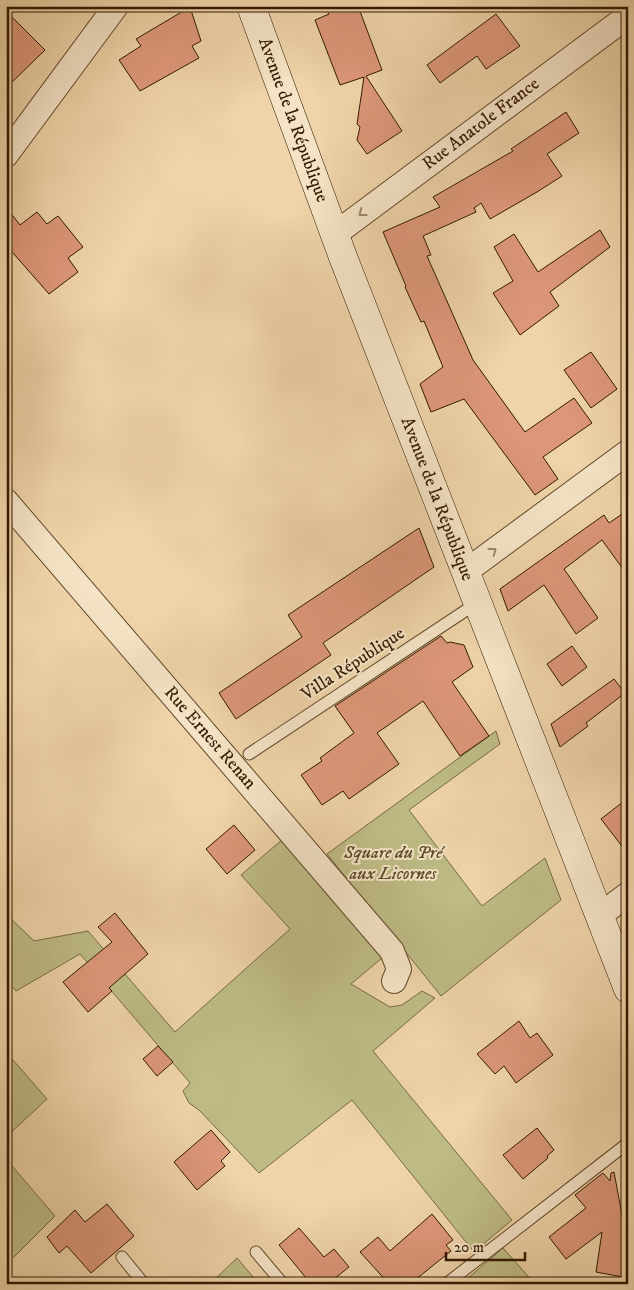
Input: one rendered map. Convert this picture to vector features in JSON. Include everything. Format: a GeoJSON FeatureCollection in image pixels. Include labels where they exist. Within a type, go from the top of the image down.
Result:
{"type":"FeatureCollection","features":[{"type":"Feature","properties":{"kind":"main road","name":"Avenue de la République"},"geometry":{"type":"LineString","coordinates":[[251,6],[335,234],[628,989]]}},
{"type":"Feature","properties":{"kind":"street"},"geometry":{"type":"LineString","coordinates":[[6,155],[116,6]]}},
{"type":"Feature","properties":{"kind":"street","name":"Rue Anatole France"},"geometry":{"type":"LineString","coordinates":[[335,234],[628,16]]}},
{"type":"Feature","properties":{"kind":"street"},"geometry":{"type":"LineString","coordinates":[[465,572],[628,452]]}},
{"type":"Feature","properties":{"kind":"street","name":"Rue Ernest Renan"},"geometry":{"type":"LineString","coordinates":[[6,501],[392,951],[399,969],[394,981]]}},
{"type":"Feature","properties":{"kind":"street"},"geometry":{"type":"LineString","coordinates":[[599,916],[628,894]]}},
{"type":"Feature","properties":{"kind":"lane","name":"Villa République"},"geometry":{"type":"LineString","coordinates":[[249,754],[477,603]]}},
{"type":"Feature","properties":{"kind":"lane"},"geometry":{"type":"LineString","coordinates":[[446,1284],[628,1143]]}},
{"type":"Feature","properties":{"kind":"lane"},"geometry":{"type":"LineString","coordinates":[[256,1252],[283,1284]]}},
{"type":"Feature","properties":{"kind":"lane"},"geometry":{"type":"LineString","coordinates":[[122,1257],[144,1284]]}},
{"type":"Feature","properties":{"kind":"green space","name":"Square du Pré aux Licornes"},"geometry":{"type":"Polygon","coordinates":[[[496,731],[500,744],[409,810],[482,906],[545,858],[561,900],[441,996],[327,854],[496,731]]]}},
{"type":"Feature","properties":{"kind":"green space"},"geometry":{"type":"Polygon","coordinates":[[[283,839],[382,958],[351,984],[390,1007],[402,1005],[422,991],[435,998],[373,1051],[512,1220],[474,1252],[352,1100],[259,1173],[199,1110],[189,1103],[183,1091],[190,1083],[80,954],[16,991],[6,979],[6,914],[34,941],[88,931],[175,1032],[290,929],[241,875],[283,839]]]}},
{"type":"Feature","properties":{"kind":"green space"},"geometry":{"type":"Polygon","coordinates":[[[6,1052],[47,1099],[6,1137],[6,1052]]]}},
{"type":"Feature","properties":{"kind":"green space"},"geometry":{"type":"Polygon","coordinates":[[[6,1159],[55,1216],[6,1265],[6,1159]]]}},
{"type":"Feature","properties":{"kind":"green space"},"geometry":{"type":"Polygon","coordinates":[[[503,1248],[535,1284],[461,1284],[503,1248]]]}},
{"type":"Feature","properties":{"kind":"green space"},"geometry":{"type":"Polygon","coordinates":[[[237,1258],[259,1284],[210,1284],[237,1258]]]}},
{"type":"Feature","properties":{"kind":"building"},"geometry":{"type":"Polygon","coordinates":[[[323,6],[358,6],[382,70],[366,76],[402,131],[367,154],[357,140],[360,127],[357,124],[364,77],[340,85],[315,20],[329,14],[323,6]]]}},
{"type":"Feature","properties":{"kind":"building"},"geometry":{"type":"Polygon","coordinates":[[[190,7],[201,41],[192,46],[199,58],[140,91],[119,60],[141,46],[136,39],[190,7]]]}},
{"type":"Feature","properties":{"kind":"building"},"geometry":{"type":"Polygon","coordinates":[[[6,11],[45,50],[6,88],[6,11]]]}},
{"type":"Feature","properties":{"kind":"building"},"geometry":{"type":"Polygon","coordinates":[[[496,14],[520,46],[486,69],[477,56],[440,83],[427,65],[496,14]]]}},
{"type":"Feature","properties":{"kind":"building"},"geometry":{"type":"Polygon","coordinates":[[[566,112],[579,133],[547,154],[562,176],[490,219],[481,203],[474,208],[476,212],[423,236],[431,255],[427,256],[473,360],[525,432],[574,398],[592,423],[543,457],[558,479],[535,495],[464,399],[431,412],[420,384],[443,367],[424,321],[421,322],[405,287],[383,232],[440,207],[433,197],[513,151],[511,149],[566,112]]]}},
{"type":"Feature","properties":{"kind":"building"},"geometry":{"type":"Polygon","coordinates":[[[6,207],[20,225],[37,212],[47,224],[58,216],[83,247],[68,258],[78,272],[49,294],[6,245],[6,207]]]}},
{"type":"Feature","properties":{"kind":"building"},"geometry":{"type":"Polygon","coordinates":[[[600,230],[610,247],[550,292],[559,306],[520,335],[493,293],[513,281],[494,247],[514,234],[538,272],[600,230]]]}},
{"type":"Feature","properties":{"kind":"building"},"geometry":{"type":"Polygon","coordinates":[[[591,352],[617,389],[591,408],[564,370],[591,352]]]}},
{"type":"Feature","properties":{"kind":"building"},"geometry":{"type":"Polygon","coordinates":[[[628,510],[628,576],[602,540],[564,569],[598,618],[576,634],[544,585],[508,611],[500,589],[604,515],[609,523],[628,510]]]}},
{"type":"Feature","properties":{"kind":"building"},"geometry":{"type":"Polygon","coordinates":[[[419,528],[434,567],[323,643],[331,655],[236,719],[219,693],[302,637],[288,615],[419,528]]]}},
{"type":"Feature","properties":{"kind":"building"},"geometry":{"type":"Polygon","coordinates":[[[441,636],[447,643],[464,645],[473,667],[452,682],[489,736],[460,756],[423,701],[377,733],[399,764],[349,799],[343,791],[322,805],[301,775],[322,761],[320,758],[354,733],[335,706],[441,636]]]}},
{"type":"Feature","properties":{"kind":"building"},"geometry":{"type":"Polygon","coordinates":[[[572,646],[587,667],[562,686],[547,664],[572,646]]]}},
{"type":"Feature","properties":{"kind":"building"},"geometry":{"type":"Polygon","coordinates":[[[614,679],[625,693],[586,723],[588,726],[560,747],[551,724],[614,679]]]}},
{"type":"Feature","properties":{"kind":"building"},"geometry":{"type":"Polygon","coordinates":[[[628,798],[628,854],[601,819],[628,798]]]}},
{"type":"Feature","properties":{"kind":"building"},"geometry":{"type":"Polygon","coordinates":[[[234,825],[255,850],[227,874],[206,849],[234,825]]]}},
{"type":"Feature","properties":{"kind":"building"},"geometry":{"type":"Polygon","coordinates":[[[115,913],[148,954],[109,988],[112,991],[88,1012],[63,982],[112,942],[98,927],[115,913]]]}},
{"type":"Feature","properties":{"kind":"building"},"geometry":{"type":"Polygon","coordinates":[[[519,1021],[530,1038],[537,1033],[553,1055],[516,1083],[504,1066],[495,1074],[477,1054],[519,1021]]]}},
{"type":"Feature","properties":{"kind":"building"},"geometry":{"type":"Polygon","coordinates":[[[158,1046],[173,1062],[157,1076],[143,1059],[158,1046]]]}},
{"type":"Feature","properties":{"kind":"building"},"geometry":{"type":"Polygon","coordinates":[[[537,1128],[554,1150],[547,1156],[548,1158],[523,1179],[503,1155],[537,1128]]]}},
{"type":"Feature","properties":{"kind":"building"},"geometry":{"type":"Polygon","coordinates":[[[211,1130],[230,1152],[221,1161],[225,1166],[197,1190],[174,1162],[211,1130]]]}},
{"type":"Feature","properties":{"kind":"building"},"geometry":{"type":"Polygon","coordinates":[[[614,1172],[625,1231],[628,1232],[628,1278],[596,1272],[602,1232],[566,1259],[549,1237],[586,1208],[575,1195],[603,1173],[610,1181],[611,1173],[614,1172]]]}},
{"type":"Feature","properties":{"kind":"building"},"geometry":{"type":"Polygon","coordinates":[[[107,1204],[134,1236],[91,1273],[67,1246],[59,1253],[47,1237],[75,1210],[85,1222],[107,1204]]]}},
{"type":"Feature","properties":{"kind":"building"},"geometry":{"type":"Polygon","coordinates":[[[432,1214],[453,1240],[446,1245],[451,1251],[410,1284],[389,1284],[360,1252],[378,1237],[390,1251],[432,1214]]]}},
{"type":"Feature","properties":{"kind":"building"},"geometry":{"type":"Polygon","coordinates":[[[299,1228],[324,1257],[334,1249],[349,1267],[328,1284],[311,1284],[279,1245],[299,1228]]]}}]}
